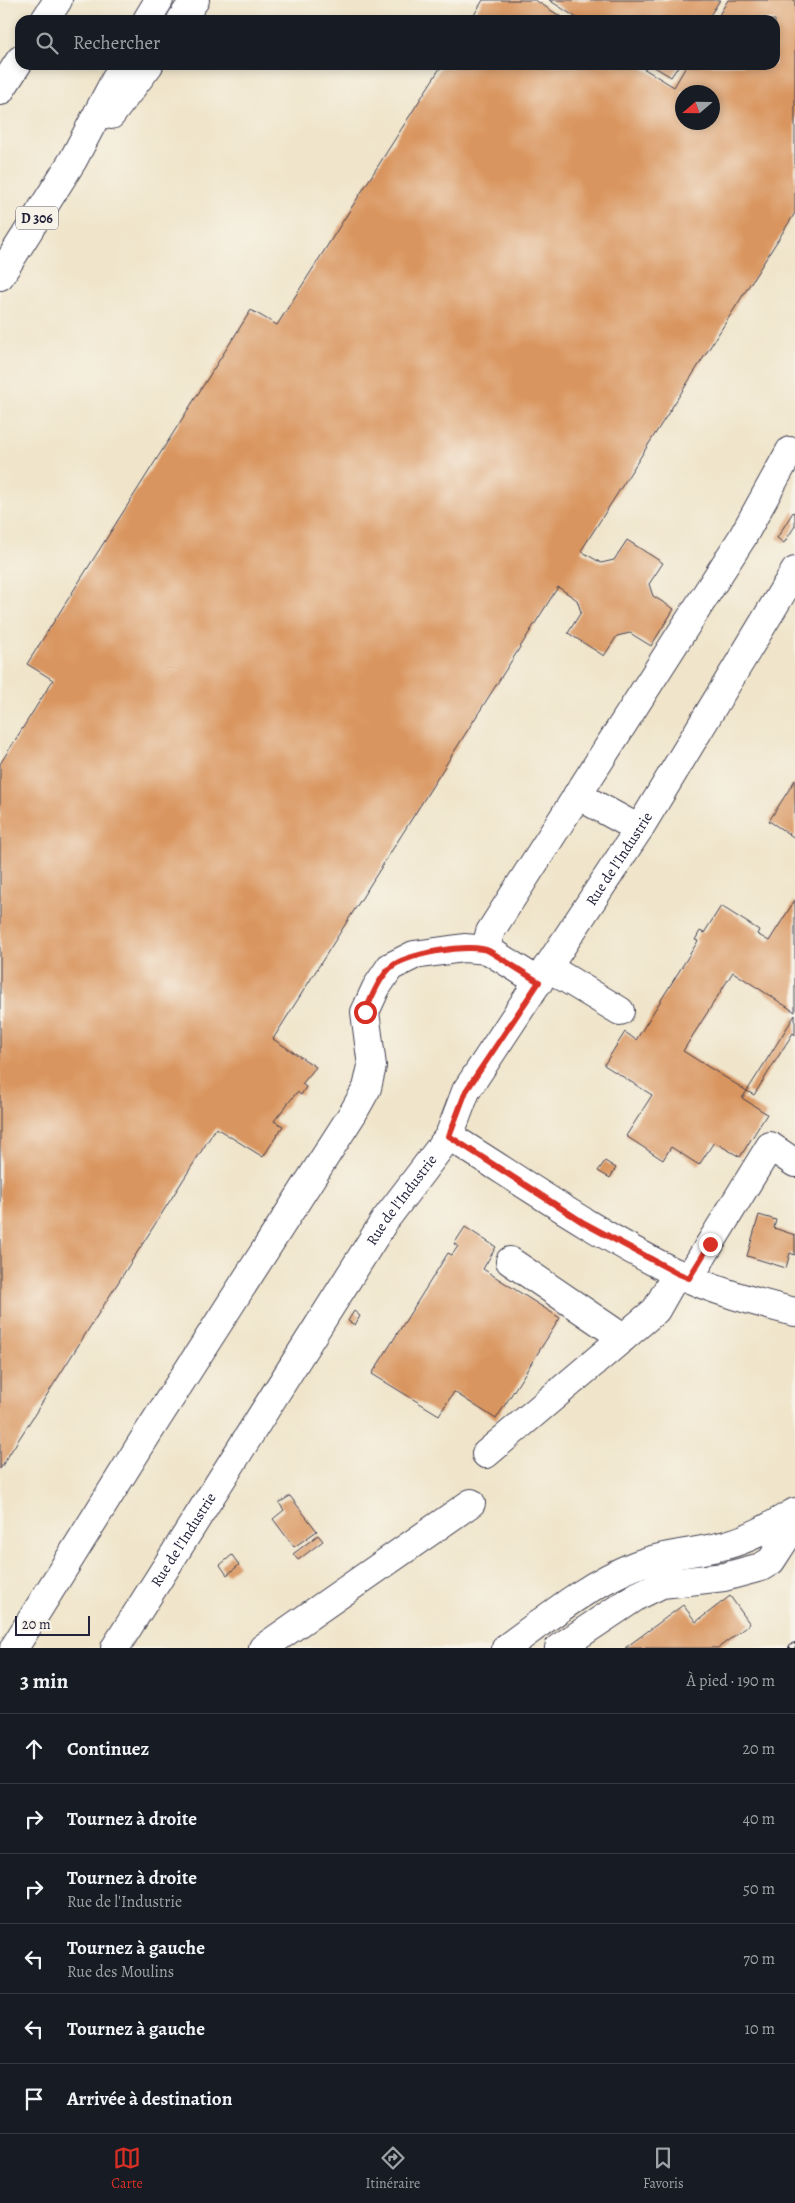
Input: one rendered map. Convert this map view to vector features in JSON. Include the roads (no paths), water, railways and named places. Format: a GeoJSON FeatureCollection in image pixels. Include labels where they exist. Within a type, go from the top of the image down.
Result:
{"type":"FeatureCollection","features":[{"type":"Feature","properties":{"kind":"street"},"geometry":{"type":"LineString","coordinates":[[48,15],[58,0]]}},
{"type":"Feature","properties":{"kind":"street"},"geometry":{"type":"LineString","coordinates":[[150,15],[158,0]]}},
{"type":"Feature","properties":{"kind":"street"},"geometry":{"type":"LineString","coordinates":[[184,15],[195,0]]}},
{"type":"Feature","properties":{"kind":"street"},"geometry":{"type":"LineString","coordinates":[[0,91],[15,68]]}},
{"type":"Feature","properties":{"kind":"street","name":"D 306"},"geometry":{"type":"LineString","coordinates":[[0,276],[74,160],[120,70]]}},
{"type":"Feature","properties":{"kind":"street","name":"D 306"},"geometry":{"type":"LineString","coordinates":[[74,160],[145,70]]}},
{"type":"Feature","properties":{"kind":"street"},"geometry":{"type":"LineString","coordinates":[[620,1011],[543,974],[495,957],[488,950],[487,944],[490,932],[742,538],[793,450]]}},
{"type":"Feature","properties":{"kind":"street","name":"Rue de l'Industrie"},"geometry":{"type":"LineString","coordinates":[[115,1648],[386,1220],[449,1136],[466,1091],[639,829],[795,571]]}},
{"type":"Feature","properties":{"kind":"street"},"geometry":{"type":"LineString","coordinates":[[577,795],[639,829]]}},
{"type":"Feature","properties":{"kind":"street"},"geometry":{"type":"LineString","coordinates":[[14,1648],[367,1088],[372,1066],[365,1012],[376,988],[390,967],[414,954],[464,948],[488,950]]}},
{"type":"Feature","properties":{"kind":"street"},"geometry":{"type":"LineString","coordinates":[[449,1136],[584,1223],[683,1275],[739,1297],[795,1312]]}},
{"type":"Feature","properties":{"kind":"street"},"geometry":{"type":"LineString","coordinates":[[486,1454],[656,1310],[683,1275],[770,1146],[795,1163]]}},
{"type":"Feature","properties":{"kind":"street"},"geometry":{"type":"LineString","coordinates":[[510,1261],[623,1338]]}},
{"type":"Feature","properties":{"kind":"street"},"geometry":{"type":"LineString","coordinates":[[263,1648],[471,1503]]}},
{"type":"Feature","properties":{"kind":"street"},"geometry":{"type":"LineString","coordinates":[[506,1648],[588,1590],[633,1566],[651,1560],[727,1545],[759,1534],[795,1512]]}},
{"type":"Feature","properties":{"kind":"street"},"geometry":{"type":"LineString","coordinates":[[559,1648],[637,1596],[662,1584],[724,1577],[761,1567],[772,1561],[795,1524]]}},
{"type":"Feature","properties":{"kind":"railway"},"geometry":{"type":"LineString","coordinates":[[791,1648],[795,1645]]}}]}
